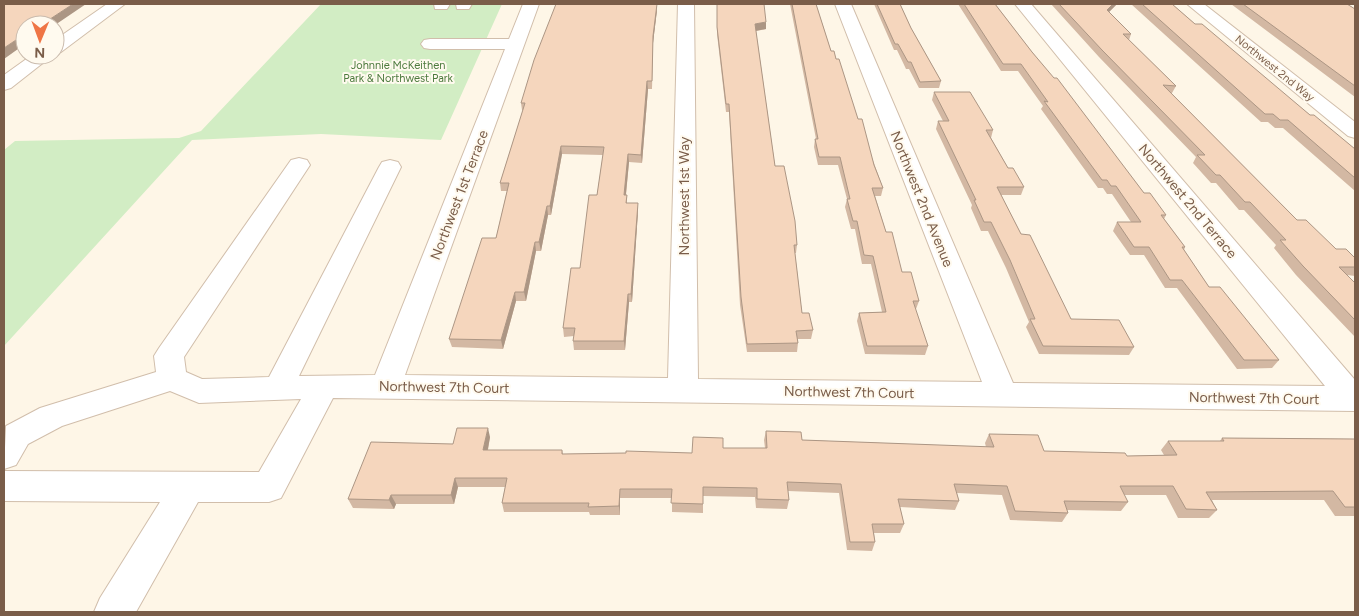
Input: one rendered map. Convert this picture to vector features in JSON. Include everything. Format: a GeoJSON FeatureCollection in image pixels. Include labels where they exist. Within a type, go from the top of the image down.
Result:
{"type":"FeatureCollection","features":[{"type":"Feature","properties":{"kind":"street"},"geometry":{"type":"LineString","coordinates":[[65,41],[117,4]]}},
{"type":"Feature","properties":{"kind":"street","name":"Northwest 1st Terrace"},"geometry":{"type":"LineString","coordinates":[[386,386],[532,4]]}},
{"type":"Feature","properties":{"kind":"street","name":"Northwest 1st Way"},"geometry":{"type":"LineString","coordinates":[[683,389],[686,4]]}},
{"type":"Feature","properties":{"kind":"street","name":"Northwest 2nd Avenue"},"geometry":{"type":"LineString","coordinates":[[843,4],[1002,394]]}},
{"type":"Feature","properties":{"kind":"street","name":"Northwest 2nd Terrace"},"geometry":{"type":"LineString","coordinates":[[1023,4],[1354,399]]}},
{"type":"Feature","properties":{"kind":"street","name":"Northwest 2nd Way"},"geometry":{"type":"LineString","coordinates":[[1196,4],[1355,132]]}},
{"type":"Feature","properties":{"kind":"street"},"geometry":{"type":"LineString","coordinates":[[430,44],[516,44]]}},
{"type":"Feature","properties":{"kind":"street"},"geometry":{"type":"LineString","coordinates":[[4,84],[30,65]]}},
{"type":"Feature","properties":{"kind":"street"},"geometry":{"type":"LineString","coordinates":[[4,455],[17,435],[51,417],[172,379],[169,356],[299,165]]}},
{"type":"Feature","properties":{"kind":"street"},"geometry":{"type":"LineString","coordinates":[[278,388],[390,167]]}},
{"type":"Feature","properties":{"kind":"street","name":"Northwest 7th Court"},"geometry":{"type":"LineString","coordinates":[[172,379],[199,391],[386,386],[1354,399]]}},
{"type":"Feature","properties":{"kind":"street"},"geometry":{"type":"LineString","coordinates":[[4,486],[269,487],[333,386]]}},
{"type":"Feature","properties":{"kind":"street"},"geometry":{"type":"LineString","coordinates":[[114,612],[188,487]]}},
{"type":"Feature","properties":{"kind":"green space","name":"Johnnie McKeithen Park & Northwest Park"},"geometry":{"type":"Polygon","coordinates":[[[321,4],[502,4],[441,140],[321,134],[192,140],[4,346],[4,150],[15,141],[179,138],[201,131],[321,4]]]}},
{"type":"Feature","properties":{"kind":"building"},"geometry":{"type":"Polygon","coordinates":[[[4,4],[73,4],[56,15],[15,15],[15,41],[4,48],[4,4]]]}},
{"type":"Feature","properties":{"kind":"building"},"geometry":{"type":"Polygon","coordinates":[[[556,4],[657,4],[653,36],[652,81],[647,81],[641,155],[628,154],[624,195],[627,195],[626,203],[638,203],[631,294],[628,294],[624,341],[573,341],[575,328],[563,328],[571,268],[580,268],[589,195],[597,195],[604,147],[561,146],[550,206],[547,206],[539,242],[535,242],[524,292],[515,292],[501,340],[449,339],[482,238],[496,238],[509,183],[500,183],[525,103],[521,103],[534,60],[556,4]]]}},
{"type":"Feature","properties":{"kind":"building"},"geometry":{"type":"Polygon","coordinates":[[[717,4],[764,4],[766,22],[755,24],[775,166],[784,166],[795,221],[797,245],[794,245],[802,313],[809,313],[813,330],[796,331],[798,343],[747,344],[741,297],[729,104],[726,104],[717,27],[717,4]]]}},
{"type":"Feature","properties":{"kind":"building"},"geometry":{"type":"Polygon","coordinates":[[[792,4],[816,4],[831,51],[834,51],[836,59],[839,59],[858,119],[862,119],[874,165],[883,188],[872,188],[886,232],[892,232],[902,272],[911,272],[919,301],[913,301],[928,346],[867,346],[859,313],[886,312],[873,256],[864,255],[857,221],[853,221],[847,199],[850,199],[840,157],[819,157],[815,139],[818,139],[792,4]]]}},
{"type":"Feature","properties":{"kind":"building"},"geometry":{"type":"Polygon","coordinates":[[[877,4],[900,4],[911,28],[941,81],[920,82],[911,62],[908,62],[898,44],[895,44],[877,4]]]}},
{"type":"Feature","properties":{"kind":"building"},"geometry":{"type":"Polygon","coordinates":[[[964,4],[995,4],[1032,52],[1054,78],[1057,78],[1144,193],[1150,193],[1166,215],[1161,215],[1185,247],[1182,247],[1209,287],[1220,287],[1279,360],[1244,360],[1182,280],[1170,280],[1149,247],[1134,247],[1117,222],[1141,222],[1116,186],[1111,186],[1107,180],[1102,180],[1044,101],[1048,102],[1021,64],[1003,64],[964,4]]]}},
{"type":"Feature","properties":{"kind":"building"},"geometry":{"type":"Polygon","coordinates":[[[1059,4],[1113,4],[1107,10],[1131,34],[1123,34],[1176,86],[1163,85],[1297,220],[1306,220],[1336,249],[1346,249],[1355,258],[1355,267],[1339,267],[1355,283],[1355,320],[1280,240],[1286,240],[1250,202],[1245,202],[1220,175],[1216,175],[1197,155],[1205,155],[1059,4]]]}},
{"type":"Feature","properties":{"kind":"building"},"geometry":{"type":"Polygon","coordinates":[[[1142,4],[1172,4],[1195,24],[1202,24],[1310,115],[1314,115],[1355,149],[1355,178],[1288,120],[1280,120],[1273,114],[1265,114],[1142,4]]]}},
{"type":"Feature","properties":{"kind":"building"},"geometry":{"type":"Polygon","coordinates":[[[1243,4],[1347,4],[1355,9],[1355,86],[1243,4]]]}},
{"type":"Feature","properties":{"kind":"building"},"geometry":{"type":"Polygon","coordinates":[[[934,92],[970,92],[993,130],[986,130],[1008,168],[1013,168],[1024,187],[997,187],[1021,234],[1030,235],[1071,319],[1119,320],[1134,347],[1043,346],[1030,319],[1035,319],[1010,260],[991,222],[984,222],[974,200],[976,200],[938,121],[949,121],[934,92]]]}},
{"type":"Feature","properties":{"kind":"building"},"geometry":{"type":"Polygon","coordinates":[[[457,428],[488,428],[483,450],[562,450],[562,454],[626,453],[626,451],[692,453],[693,437],[723,438],[723,448],[767,448],[766,431],[801,432],[802,440],[994,447],[989,434],[1038,435],[1044,451],[1125,453],[1127,456],[1177,455],[1168,441],[1224,441],[1222,438],[1355,439],[1355,507],[1345,507],[1333,491],[1206,492],[1217,510],[1186,509],[1173,486],[1120,486],[1128,502],[1064,501],[1068,513],[1015,511],[1007,486],[954,484],[959,501],[898,499],[904,524],[872,524],[875,542],[850,542],[841,484],[787,482],[789,500],[757,499],[757,488],[703,487],[703,504],[671,503],[672,489],[620,489],[619,506],[588,507],[589,503],[502,503],[507,478],[455,478],[451,495],[391,495],[389,500],[348,499],[371,442],[453,444],[457,428]]]}}]}
